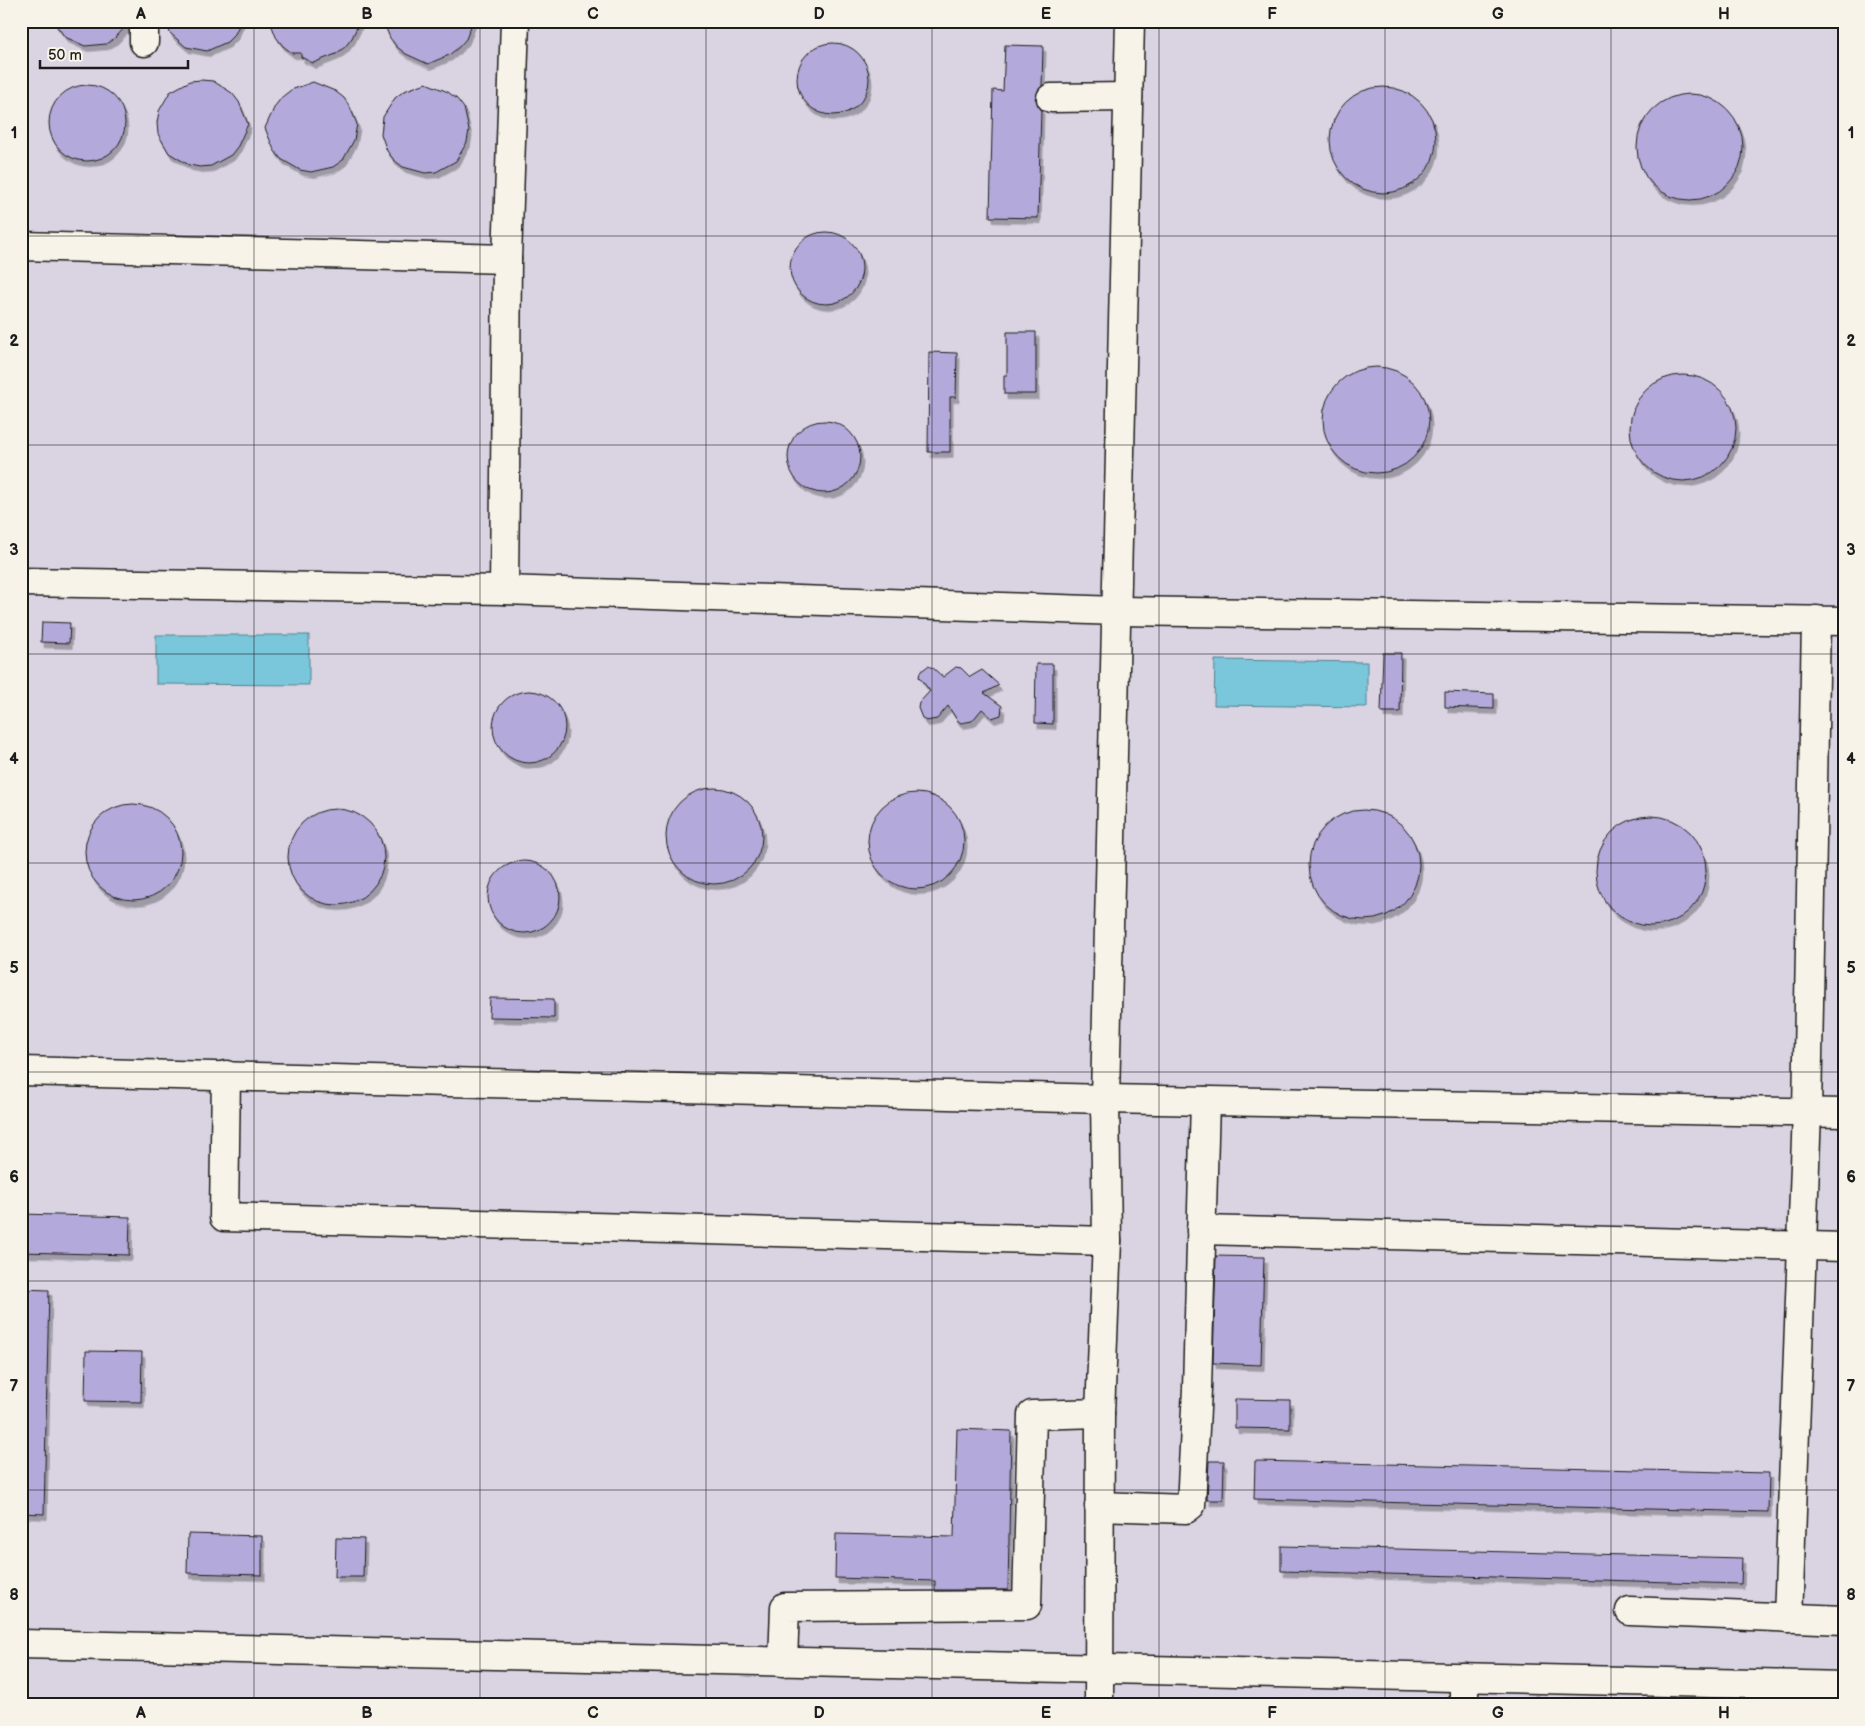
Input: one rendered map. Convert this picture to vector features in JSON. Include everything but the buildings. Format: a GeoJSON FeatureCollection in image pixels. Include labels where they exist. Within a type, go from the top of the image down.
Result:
{"type":"FeatureCollection","features":[{"type":"Feature","properties":{"kind":"lane"},"geometry":{"type":"LineString","coordinates":[[504,590],[507,259],[515,21]]}},
{"type":"Feature","properties":{"kind":"lane"},"geometry":{"type":"LineString","coordinates":[[1099,1705],[1100,1413],[1107,1241],[1105,1099],[1118,612],[1130,21]]}},
{"type":"Feature","properties":{"kind":"lane"},"geometry":{"type":"LineString","coordinates":[[1052,98],[1128,97]]}},
{"type":"Feature","properties":{"kind":"lane"},"geometry":{"type":"LineString","coordinates":[[21,246],[507,259]]}},
{"type":"Feature","properties":{"kind":"lane"},"geometry":{"type":"LineString","coordinates":[[21,582],[504,590],[1118,612],[1844,621]]}},
{"type":"Feature","properties":{"kind":"lane"},"geometry":{"type":"LineString","coordinates":[[1788,1618],[1807,1112],[1816,620]]}},
{"type":"Feature","properties":{"kind":"lane"},"geometry":{"type":"LineString","coordinates":[[21,1071],[1105,1099],[1844,1113]]}},
{"type":"Feature","properties":{"kind":"lane"},"geometry":{"type":"LineString","coordinates":[[226,1075],[224,1217],[1107,1241]]}},
{"type":"Feature","properties":{"kind":"lane"},"geometry":{"type":"LineString","coordinates":[[1099,1506],[1186,1509],[1191,1504],[1205,1101]]}},
{"type":"Feature","properties":{"kind":"lane"},"geometry":{"type":"LineString","coordinates":[[1201,1230],[1844,1247]]}},
{"type":"Feature","properties":{"kind":"lane"},"geometry":{"type":"LineString","coordinates":[[783,1662],[784,1607],[1027,1605],[1032,1414],[1100,1413]]}},
{"type":"Feature","properties":{"kind":"lane"},"geometry":{"type":"LineString","coordinates":[[1630,1611],[1844,1620]]}},
{"type":"Feature","properties":{"kind":"lane"},"geometry":{"type":"LineString","coordinates":[[21,1644],[1844,1686]]}},
{"type":"Feature","properties":{"kind":"lane"},"geometry":{"type":"LineString","coordinates":[[1464,1677],[1464,1705]]}},
{"type":"Feature","properties":{"kind":"shaded area"},"geometry":{"type":"Polygon","coordinates":[[[21,21],[1844,21],[1844,1705],[21,1705],[21,21]]]}},
{"type":"Feature","properties":{"kind":"water"},"geometry":{"type":"Polygon","coordinates":[[[156,635],[309,635],[309,685],[156,684],[156,635]]]}},
{"type":"Feature","properties":{"kind":"water"},"geometry":{"type":"Polygon","coordinates":[[[1215,660],[1367,662],[1367,707],[1214,705],[1215,660]]]}}]}
